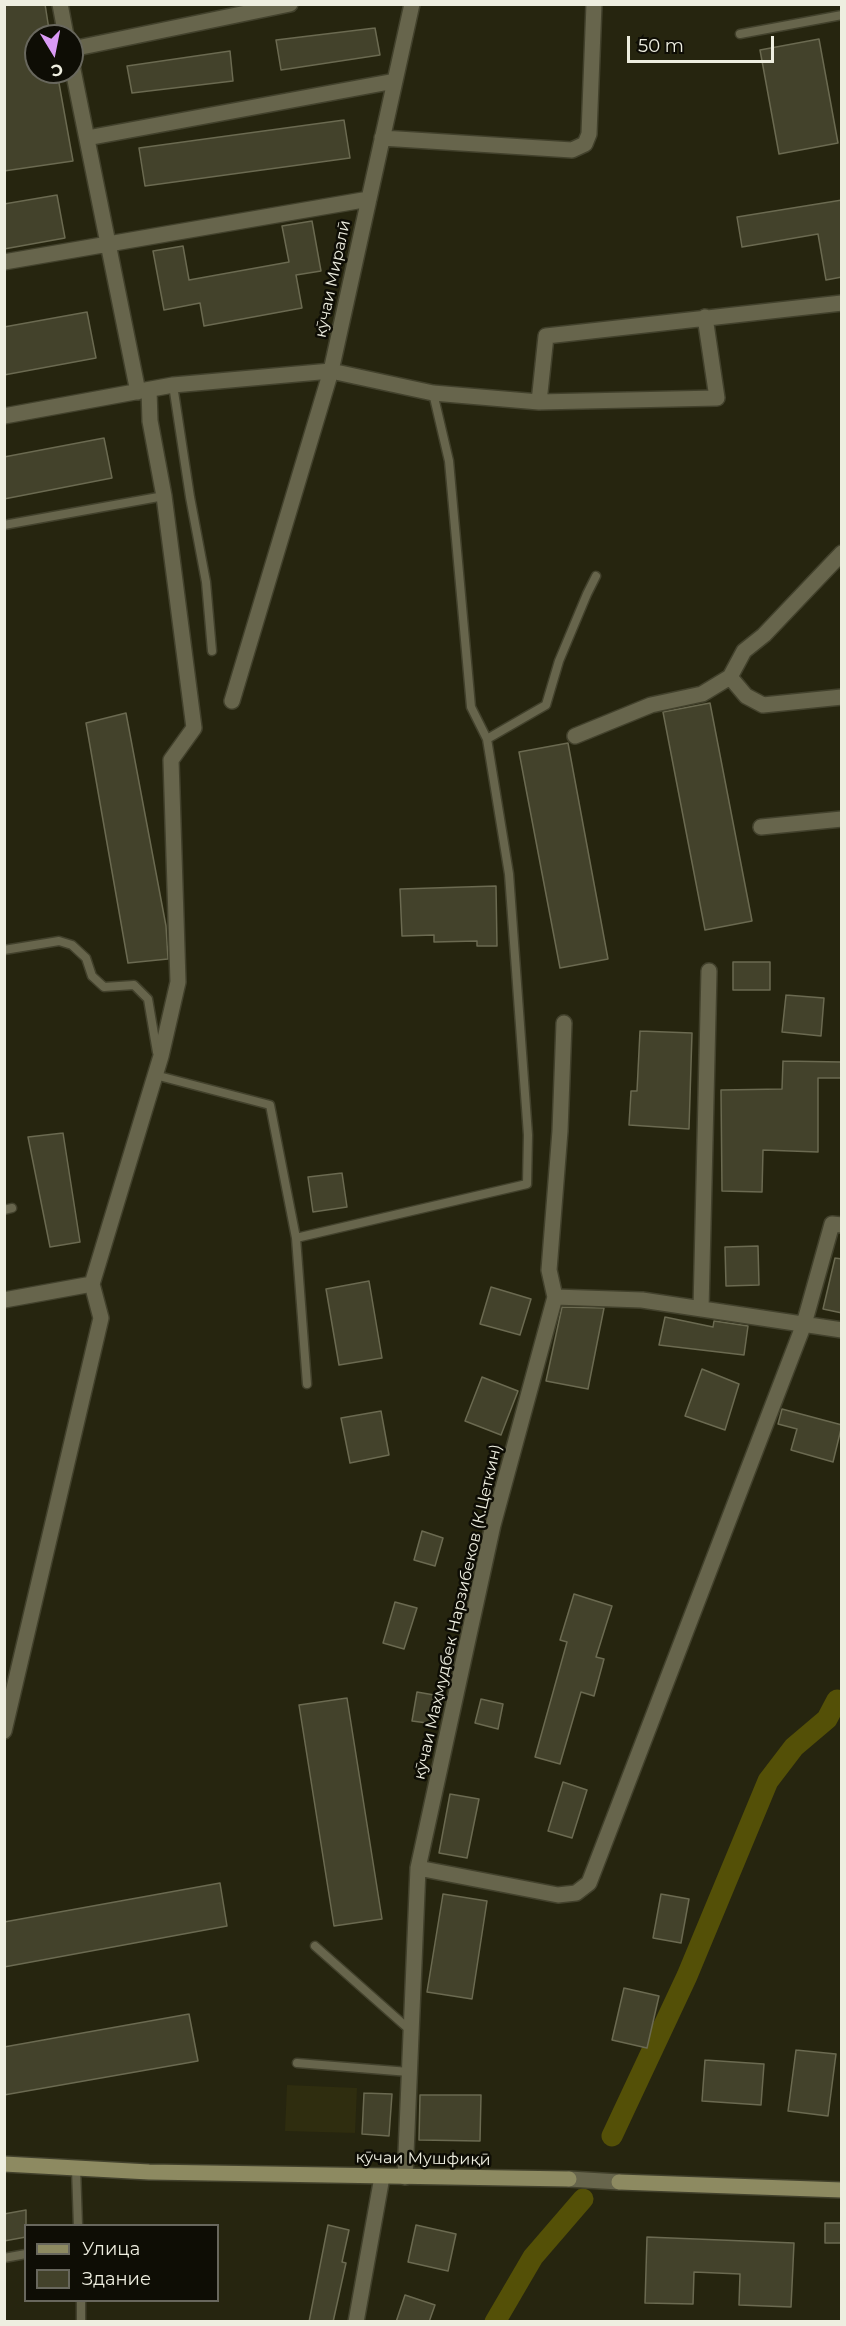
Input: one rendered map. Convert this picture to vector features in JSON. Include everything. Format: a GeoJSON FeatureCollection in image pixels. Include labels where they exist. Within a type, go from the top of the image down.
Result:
{"type":"FeatureCollection","features":[{"type":"Feature","properties":{"kind":"street"},"geometry":{"type":"LineString","coordinates":[[60,4],[64,24]]}},
{"type":"Feature","properties":{"kind":"street"},"geometry":{"type":"LineString","coordinates":[[84,47],[290,4]]}},
{"type":"Feature","properties":{"kind":"street","name":"кӯчаи Миралӣ"},"geometry":{"type":"LineString","coordinates":[[232,701],[331,371],[412,4]]}},
{"type":"Feature","properties":{"kind":"street"},"geometry":{"type":"LineString","coordinates":[[382,138],[572,150],[585,144],[589,134],[594,4]]}},
{"type":"Feature","properties":{"kind":"street"},"geometry":{"type":"LineString","coordinates":[[87,138],[395,81]]}},
{"type":"Feature","properties":{"kind":"street"},"geometry":{"type":"LineString","coordinates":[[4,1731],[101,1318],[92,1284],[161,1056],[177,982],[171,760],[194,728],[164,496],[150,421],[108,245],[76,84]]}},
{"type":"Feature","properties":{"kind":"street"},"geometry":{"type":"LineString","coordinates":[[4,262],[369,199]]}},
{"type":"Feature","properties":{"kind":"street"},"geometry":{"type":"LineString","coordinates":[[538,402],[546,336],[842,303]]}},
{"type":"Feature","properties":{"kind":"street"},"geometry":{"type":"LineString","coordinates":[[4,416],[173,385],[331,371],[433,393],[538,402],[717,398],[705,317]]}},
{"type":"Feature","properties":{"kind":"street"},"geometry":{"type":"LineString","coordinates":[[575,736],[651,705],[702,694],[730,677],[744,651],[764,635],[842,553]]}},
{"type":"Feature","properties":{"kind":"street"},"geometry":{"type":"LineString","coordinates":[[730,677],[746,696],[763,705],[842,697]]}},
{"type":"Feature","properties":{"kind":"street"},"geometry":{"type":"LineString","coordinates":[[761,827],[842,819]]}},
{"type":"Feature","properties":{"kind":"street"},"geometry":{"type":"LineString","coordinates":[[701,1309],[709,971]]}},
{"type":"Feature","properties":{"kind":"street","name":"кӯчаи Маҳмудбек Нарзибеков (К.Цеткин)"},"geometry":{"type":"LineString","coordinates":[[405,2177],[418,1868],[493,1525],[555,1297],[549,1270],[560,1131],[564,1023]]}},
{"type":"Feature","properties":{"kind":"street"},"geometry":{"type":"LineString","coordinates":[[418,1868],[558,1895],[576,1893],[589,1883],[804,1324],[832,1224],[842,1225]]}},
{"type":"Feature","properties":{"kind":"street"},"geometry":{"type":"LineString","coordinates":[[4,1300],[92,1284]]}},
{"type":"Feature","properties":{"kind":"street"},"geometry":{"type":"LineString","coordinates":[[555,1297],[642,1300],[842,1330]]}},
{"type":"Feature","properties":{"kind":"street","name":"кӯчаи Мушфиқӣ"},"geometry":{"type":"LineString","coordinates":[[4,2164],[149,2172],[569,2180],[842,2190]]}},
{"type":"Feature","properties":{"kind":"street"},"geometry":{"type":"LineString","coordinates":[[356,2322],[382,2177]]}},
{"type":"Feature","properties":{"kind":"lane"},"geometry":{"type":"LineString","coordinates":[[740,34],[842,15]]}},
{"type":"Feature","properties":{"kind":"lane"},"geometry":{"type":"LineString","coordinates":[[173,385],[206,582],[212,651]]}},
{"type":"Feature","properties":{"kind":"lane"},"geometry":{"type":"LineString","coordinates":[[296,1238],[527,1184],[528,1135],[508,874],[487,739],[471,707],[449,461],[433,393]]}},
{"type":"Feature","properties":{"kind":"lane"},"geometry":{"type":"LineString","coordinates":[[4,525],[164,496]]}},
{"type":"Feature","properties":{"kind":"lane"},"geometry":{"type":"LineString","coordinates":[[487,739],[546,705],[559,661],[596,576]]}},
{"type":"Feature","properties":{"kind":"lane"},"geometry":{"type":"LineString","coordinates":[[4,950],[59,941],[72,945],[86,958],[92,976],[104,987],[134,985],[148,999],[157,1052],[161,1056]]}},
{"type":"Feature","properties":{"kind":"lane"},"geometry":{"type":"LineString","coordinates":[[155,1075],[270,1105],[296,1238],[307,1384]]}},
{"type":"Feature","properties":{"kind":"lane"},"geometry":{"type":"LineString","coordinates":[[315,1946],[411,2031]]}},
{"type":"Feature","properties":{"kind":"lane"},"geometry":{"type":"LineString","coordinates":[[297,2062],[409,2072]]}},
{"type":"Feature","properties":{"kind":"lane"},"geometry":{"type":"LineString","coordinates":[[76,2168],[78,2224]]}},
{"type":"Feature","properties":{"kind":"lane"},"geometry":{"type":"LineString","coordinates":[[4,2258],[24,2254]]}},
{"type":"Feature","properties":{"kind":"lane"},"geometry":{"type":"LineString","coordinates":[[81,2302],[81,2322]]}},
{"type":"Feature","properties":{"kind":"shaded area"},"geometry":{"type":"Polygon","coordinates":[[[287,2085],[357,2088],[355,2133],[285,2131],[287,2085]]]}},
{"type":"Feature","properties":{"kind":"building"},"geometry":{"type":"Polygon","coordinates":[[[4,4],[45,4],[48,24],[24,24],[24,84],[59,84],[73,161],[4,171],[4,4]]]}},
{"type":"Feature","properties":{"kind":"building"},"geometry":{"type":"Polygon","coordinates":[[[375,28],[380,55],[281,70],[276,40],[375,28]]]}},
{"type":"Feature","properties":{"kind":"building"},"geometry":{"type":"Polygon","coordinates":[[[819,39],[838,143],[779,154],[760,50],[819,39]]]}},
{"type":"Feature","properties":{"kind":"building"},"geometry":{"type":"Polygon","coordinates":[[[230,51],[233,81],[132,93],[127,66],[230,51]]]}},
{"type":"Feature","properties":{"kind":"building"},"geometry":{"type":"Polygon","coordinates":[[[344,120],[350,158],[145,186],[139,148],[344,120]]]}},
{"type":"Feature","properties":{"kind":"building"},"geometry":{"type":"Polygon","coordinates":[[[57,195],[65,238],[4,249],[4,204],[57,195]]]}},
{"type":"Feature","properties":{"kind":"building"},"geometry":{"type":"Polygon","coordinates":[[[842,200],[842,277],[826,280],[818,234],[742,247],[737,217],[842,200]]]}},
{"type":"Feature","properties":{"kind":"building"},"geometry":{"type":"Polygon","coordinates":[[[312,221],[321,271],[296,275],[302,308],[204,326],[200,303],[164,310],[153,251],[183,246],[189,280],[289,262],[282,226],[312,221]]]}},
{"type":"Feature","properties":{"kind":"building"},"geometry":{"type":"Polygon","coordinates":[[[87,312],[96,358],[4,375],[4,327],[87,312]]]}},
{"type":"Feature","properties":{"kind":"building"},"geometry":{"type":"Polygon","coordinates":[[[104,438],[112,478],[4,499],[4,457],[104,438]]]}},
{"type":"Feature","properties":{"kind":"building"},"geometry":{"type":"Polygon","coordinates":[[[710,703],[752,921],[705,930],[663,712],[710,703]]]}},
{"type":"Feature","properties":{"kind":"building"},"geometry":{"type":"Polygon","coordinates":[[[126,713],[166,926],[168,959],[128,963],[86,723],[126,713]]]}},
{"type":"Feature","properties":{"kind":"building"},"geometry":{"type":"Polygon","coordinates":[[[568,743],[608,959],[560,968],[519,752],[568,743]]]}},
{"type":"Feature","properties":{"kind":"building"},"geometry":{"type":"Polygon","coordinates":[[[496,886],[497,946],[477,946],[477,941],[434,942],[434,935],[402,936],[400,889],[496,886]]]}},
{"type":"Feature","properties":{"kind":"building"},"geometry":{"type":"Polygon","coordinates":[[[733,962],[770,962],[770,990],[733,990],[733,962]]]}},
{"type":"Feature","properties":{"kind":"building"},"geometry":{"type":"Polygon","coordinates":[[[786,995],[824,998],[821,1036],[782,1032],[786,995]]]}},
{"type":"Feature","properties":{"kind":"building"},"geometry":{"type":"Polygon","coordinates":[[[640,1031],[692,1033],[689,1129],[629,1125],[631,1091],[637,1091],[640,1031]]]}},
{"type":"Feature","properties":{"kind":"building"},"geometry":{"type":"Polygon","coordinates":[[[783,1061],[842,1062],[842,1078],[818,1078],[818,1152],[763,1150],[762,1192],[722,1191],[721,1090],[782,1089],[783,1061]]]}},
{"type":"Feature","properties":{"kind":"building"},"geometry":{"type":"Polygon","coordinates":[[[63,1133],[80,1242],[50,1247],[28,1137],[63,1133]]]}},
{"type":"Feature","properties":{"kind":"building"},"geometry":{"type":"Polygon","coordinates":[[[342,1173],[347,1207],[313,1212],[308,1177],[342,1173]]]}},
{"type":"Feature","properties":{"kind":"building"},"geometry":{"type":"Polygon","coordinates":[[[758,1246],[759,1285],[726,1286],[725,1247],[758,1246]]]}},
{"type":"Feature","properties":{"kind":"building"},"geometry":{"type":"Polygon","coordinates":[[[835,1258],[842,1259],[842,1313],[823,1309],[835,1258]]]}},
{"type":"Feature","properties":{"kind":"building"},"geometry":{"type":"Polygon","coordinates":[[[369,1281],[382,1358],[339,1365],[326,1289],[369,1281]]]}},
{"type":"Feature","properties":{"kind":"building"},"geometry":{"type":"Polygon","coordinates":[[[491,1287],[531,1299],[520,1335],[480,1324],[491,1287]]]}},
{"type":"Feature","properties":{"kind":"building"},"geometry":{"type":"Polygon","coordinates":[[[562,1307],[604,1308],[588,1389],[546,1381],[562,1307]]]}},
{"type":"Feature","properties":{"kind":"building"},"geometry":{"type":"Polygon","coordinates":[[[665,1317],[713,1327],[714,1321],[748,1326],[744,1355],[659,1345],[665,1317]]]}},
{"type":"Feature","properties":{"kind":"building"},"geometry":{"type":"Polygon","coordinates":[[[702,1369],[739,1384],[725,1430],[685,1416],[702,1369]]]}},
{"type":"Feature","properties":{"kind":"building"},"geometry":{"type":"Polygon","coordinates":[[[482,1377],[518,1391],[501,1435],[465,1421],[482,1377]]]}},
{"type":"Feature","properties":{"kind":"building"},"geometry":{"type":"Polygon","coordinates":[[[782,1409],[842,1425],[833,1462],[791,1450],[797,1429],[778,1424],[782,1409]]]}},
{"type":"Feature","properties":{"kind":"building"},"geometry":{"type":"Polygon","coordinates":[[[381,1411],[389,1455],[350,1463],[341,1418],[381,1411]]]}},
{"type":"Feature","properties":{"kind":"building"},"geometry":{"type":"Polygon","coordinates":[[[422,1531],[443,1538],[435,1566],[414,1560],[422,1531]]]}},
{"type":"Feature","properties":{"kind":"building"},"geometry":{"type":"Polygon","coordinates":[[[574,1594],[612,1606],[596,1657],[604,1659],[594,1696],[581,1692],[560,1764],[535,1757],[567,1642],[560,1640],[574,1594]]]}},
{"type":"Feature","properties":{"kind":"building"},"geometry":{"type":"Polygon","coordinates":[[[395,1602],[417,1608],[404,1649],[383,1643],[395,1602]]]}},
{"type":"Feature","properties":{"kind":"building"},"geometry":{"type":"Polygon","coordinates":[[[417,1692],[440,1696],[435,1724],[412,1721],[417,1692]]]}},
{"type":"Feature","properties":{"kind":"building"},"geometry":{"type":"Polygon","coordinates":[[[347,1698],[382,1919],[334,1926],[299,1705],[347,1698]]]}},
{"type":"Feature","properties":{"kind":"building"},"geometry":{"type":"Polygon","coordinates":[[[481,1699],[503,1704],[498,1729],[475,1723],[481,1699]]]}},
{"type":"Feature","properties":{"kind":"building"},"geometry":{"type":"Polygon","coordinates":[[[563,1782],[587,1790],[572,1838],[548,1831],[563,1782]]]}},
{"type":"Feature","properties":{"kind":"building"},"geometry":{"type":"Polygon","coordinates":[[[450,1794],[479,1799],[467,1858],[439,1853],[450,1794]]]}},
{"type":"Feature","properties":{"kind":"building"},"geometry":{"type":"Polygon","coordinates":[[[220,1883],[227,1926],[4,1967],[4,1922],[220,1883]]]}},
{"type":"Feature","properties":{"kind":"building"},"geometry":{"type":"Polygon","coordinates":[[[443,1894],[487,1901],[472,1999],[427,1992],[443,1894]]]}},
{"type":"Feature","properties":{"kind":"building"},"geometry":{"type":"Polygon","coordinates":[[[661,1894],[689,1899],[681,1943],[653,1938],[661,1894]]]}},
{"type":"Feature","properties":{"kind":"building"},"geometry":{"type":"Polygon","coordinates":[[[624,1988],[659,1996],[647,2048],[612,2040],[624,1988]]]}},
{"type":"Feature","properties":{"kind":"building"},"geometry":{"type":"Polygon","coordinates":[[[189,2014],[198,2061],[4,2095],[4,2047],[189,2014]]]}},
{"type":"Feature","properties":{"kind":"building"},"geometry":{"type":"Polygon","coordinates":[[[796,2050],[836,2054],[828,2116],[788,2111],[796,2050]]]}},
{"type":"Feature","properties":{"kind":"building"},"geometry":{"type":"Polygon","coordinates":[[[705,2060],[764,2064],[761,2105],[702,2101],[705,2060]]]}},
{"type":"Feature","properties":{"kind":"building"},"geometry":{"type":"Polygon","coordinates":[[[364,2093],[392,2094],[389,2136],[362,2134],[364,2093]]]}},
{"type":"Feature","properties":{"kind":"building"},"geometry":{"type":"Polygon","coordinates":[[[420,2095],[481,2095],[480,2141],[419,2140],[420,2095]]]}},
{"type":"Feature","properties":{"kind":"building"},"geometry":{"type":"Polygon","coordinates":[[[26,2210],[24,2237],[4,2241],[4,2214],[26,2210]]]}},
{"type":"Feature","properties":{"kind":"building"},"geometry":{"type":"Polygon","coordinates":[[[825,2223],[842,2223],[842,2243],[825,2243],[825,2223]]]}},
{"type":"Feature","properties":{"kind":"building"},"geometry":{"type":"Polygon","coordinates":[[[328,2225],[349,2230],[342,2262],[346,2263],[333,2322],[309,2322],[328,2225]]]}},
{"type":"Feature","properties":{"kind":"building"},"geometry":{"type":"Polygon","coordinates":[[[416,2225],[456,2234],[448,2271],[408,2262],[416,2225]]]}},
{"type":"Feature","properties":{"kind":"building"},"geometry":{"type":"Polygon","coordinates":[[[647,2237],[794,2243],[791,2307],[739,2305],[740,2274],[694,2272],[693,2304],[645,2303],[647,2237]]]}},
{"type":"Feature","properties":{"kind":"building"},"geometry":{"type":"Polygon","coordinates":[[[405,2295],[435,2305],[429,2322],[396,2322],[405,2295]]]}},
{"type":"Feature","properties":{"kind":"waterway"},"geometry":{"type":"LineString","coordinates":[[612,2136],[687,1976],[768,1781],[794,1747],[827,1719],[837,1700]]}},
{"type":"Feature","properties":{"kind":"waterway"},"geometry":{"type":"LineString","coordinates":[[495,2322],[533,2257],[583,2199]]}}]}
